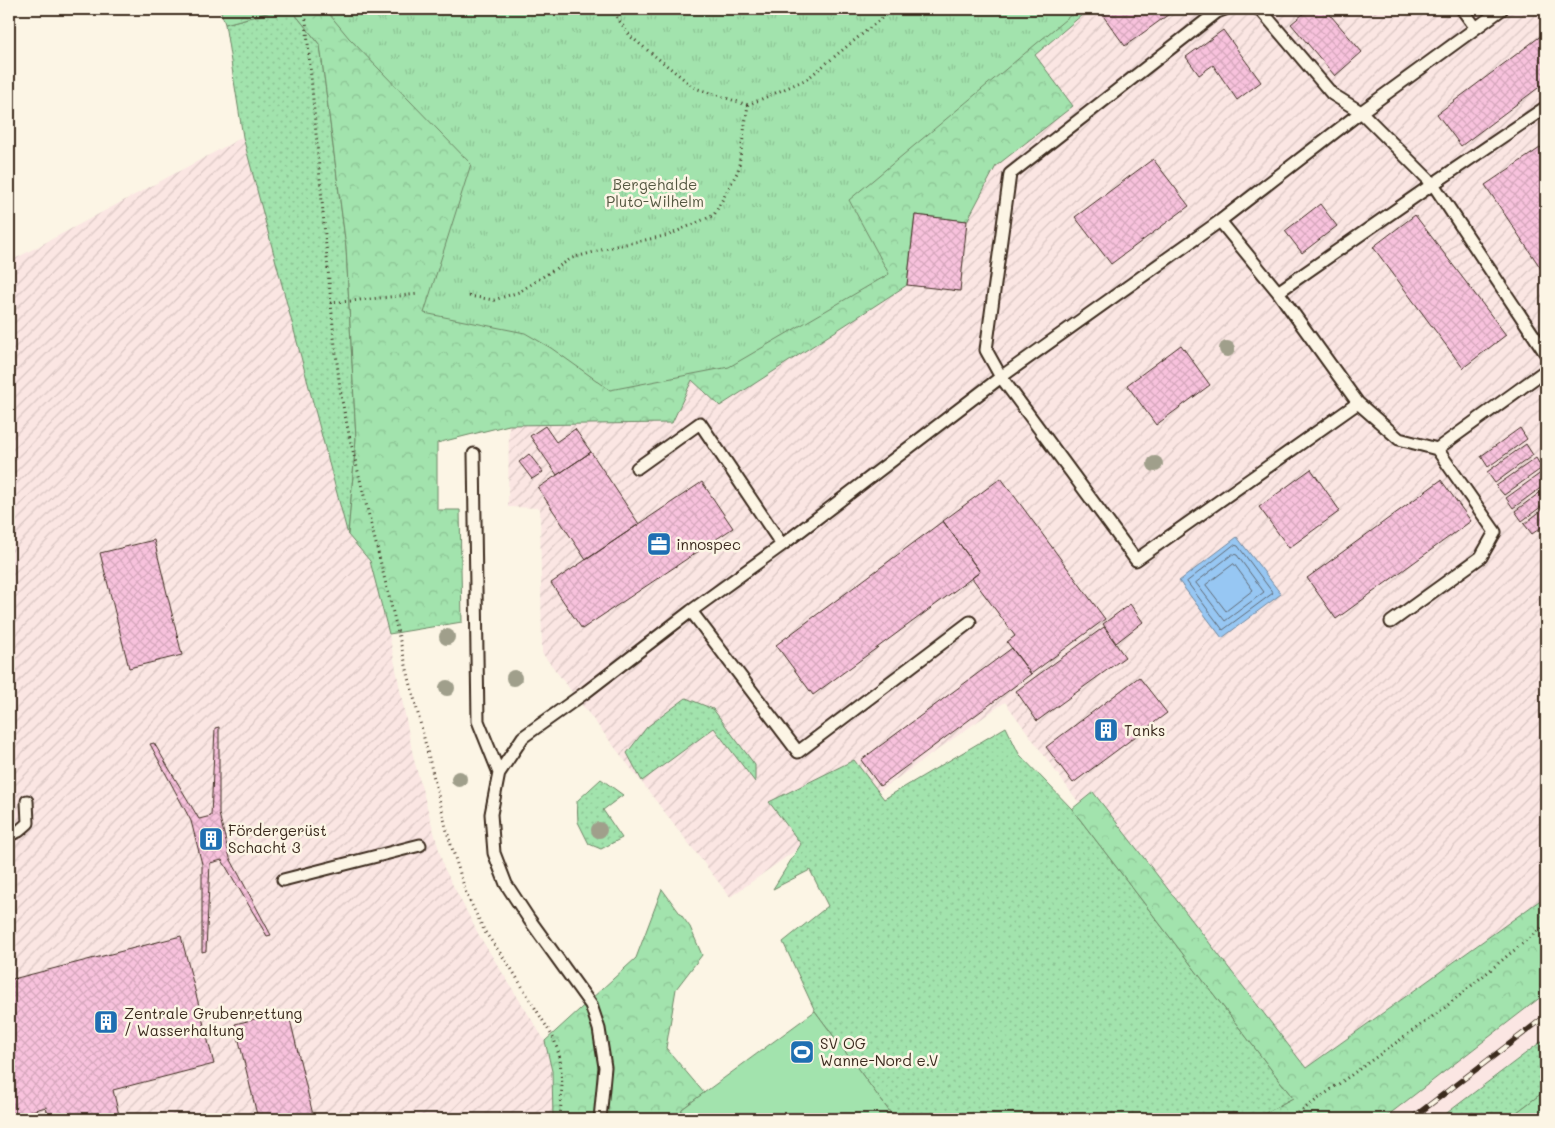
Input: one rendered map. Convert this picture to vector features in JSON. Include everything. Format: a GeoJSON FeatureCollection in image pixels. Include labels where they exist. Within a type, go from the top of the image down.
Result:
{"type":"FeatureCollection","features":[{"type":"Feature","properties":{"kind":"lane"},"geometry":{"type":"LineString","coordinates":[[1225,9],[1217,12],[1010,174],[986,350],[1001,377],[1136,560],[1358,403]]}},
{"type":"Feature","properties":{"kind":"lane"},"geometry":{"type":"LineString","coordinates":[[1258,9],[1260,9],[1332,94],[1361,112],[1433,184],[1546,354]]}},
{"type":"Feature","properties":{"kind":"lane"},"geometry":{"type":"LineString","coordinates":[[1462,9],[1476,28]]}},
{"type":"Feature","properties":{"kind":"lane"},"geometry":{"type":"LineString","coordinates":[[600,1119],[605,1067],[599,1029],[591,1005],[506,884],[494,853],[491,814],[499,774],[523,737],[782,545],[1001,377],[1220,221],[1361,112],[1502,9]]}},
{"type":"Feature","properties":{"kind":"lane"},"geometry":{"type":"LineString","coordinates":[[1278,292],[1546,107]]}},
{"type":"Feature","properties":{"kind":"lane"},"geometry":{"type":"LineString","coordinates":[[1220,221],[1278,292],[1358,403],[1399,439],[1437,449],[1495,532],[1481,557],[1391,622]]}},
{"type":"Feature","properties":{"kind":"lane"},"geometry":{"type":"LineString","coordinates":[[1437,449],[1546,370]]}},
{"type":"Feature","properties":{"kind":"lane"},"geometry":{"type":"LineString","coordinates":[[637,468],[700,423],[782,545]]}},
{"type":"Feature","properties":{"kind":"lane"},"geometry":{"type":"LineString","coordinates":[[474,454],[478,721],[499,774]]}},
{"type":"Feature","properties":{"kind":"lane"},"geometry":{"type":"LineString","coordinates":[[691,611],[798,752],[970,622]]}},
{"type":"Feature","properties":{"kind":"lane"},"geometry":{"type":"LineString","coordinates":[[9,835],[19,831],[28,823],[27,801]]}},
{"type":"Feature","properties":{"kind":"lane"},"geometry":{"type":"LineString","coordinates":[[283,880],[420,845]]}},
{"type":"Feature","properties":{"kind":"path"},"geometry":{"type":"LineString","coordinates":[[305,9],[330,303],[342,396],[350,439],[448,835],[466,893],[484,932],[509,965],[554,1039],[560,1058],[560,1119]]}},
{"type":"Feature","properties":{"kind":"path"},"geometry":{"type":"LineString","coordinates":[[611,9],[631,37],[695,88],[748,105],[807,78],[892,9]]}},
{"type":"Feature","properties":{"kind":"path"},"geometry":{"type":"LineString","coordinates":[[693,9],[724,13],[733,9]]}},
{"type":"Feature","properties":{"kind":"path"},"geometry":{"type":"LineString","coordinates":[[469,296],[494,300],[519,292],[572,258],[616,246],[669,235],[714,215],[738,171],[748,105]]}},
{"type":"Feature","properties":{"kind":"path"},"geometry":{"type":"LineString","coordinates":[[330,303],[419,294]]}},
{"type":"Feature","properties":{"kind":"path"},"geometry":{"type":"LineString","coordinates":[[1290,1119],[1443,1009],[1546,924]]}},
{"type":"Feature","properties":{"kind":"shaded area"},"geometry":{"type":"Polygon","coordinates":[[[1089,9],[1546,9],[1546,896],[1306,1068],[1094,793],[1079,803],[1005,702],[730,897],[542,653],[540,508],[508,507],[509,425],[672,423],[692,380],[914,211],[1073,106],[1034,55],[1089,9]]]}},
{"type":"Feature","properties":{"kind":"shaded area"},"geometry":{"type":"Polygon","coordinates":[[[243,137],[348,535],[370,561],[389,634],[414,760],[444,868],[480,937],[545,1041],[552,1071],[553,1119],[9,1119],[9,262],[243,137]]]}},
{"type":"Feature","properties":{"kind":"shaded area"},"geometry":{"type":"Polygon","coordinates":[[[1546,993],[1546,1038],[1439,1119],[1383,1119],[1546,993]]]}},
{"type":"Feature","properties":{"kind":"green space"},"geometry":{"type":"Polygon","coordinates":[[[220,9],[282,9],[225,24],[220,9]]]}},
{"type":"Feature","properties":{"kind":"green space"},"geometry":{"type":"Polygon","coordinates":[[[282,9],[291,9],[320,45],[346,247],[356,439],[348,535],[243,137],[225,24],[282,9]]]}},
{"type":"Feature","properties":{"kind":"green space","name":"Bergehalde Pluto-Wilhelm"},"geometry":{"type":"Polygon","coordinates":[[[291,9],[1089,9],[1035,55],[1073,106],[996,166],[967,221],[915,215],[907,285],[720,406],[692,380],[672,423],[509,425],[437,443],[437,510],[460,510],[462,622],[389,634],[370,561],[348,535],[356,439],[346,247],[320,45],[291,9]]]}},
{"type":"Feature","properties":{"kind":"green space","name":"Bergehalde Pluto-Wilhelm"},"geometry":{"type":"Polygon","coordinates":[[[325,9],[1078,9],[849,200],[889,274],[729,367],[610,390],[551,348],[525,333],[424,313],[471,164],[349,38],[325,9]]]}},
{"type":"Feature","properties":{"kind":"green space"},"geometry":{"type":"Polygon","coordinates":[[[686,698],[713,709],[755,765],[755,782],[714,728],[642,781],[627,753],[647,727],[686,698]]]}},
{"type":"Feature","properties":{"kind":"green space"},"geometry":{"type":"Polygon","coordinates":[[[1006,727],[1019,754],[1072,809],[1293,1098],[1255,1119],[895,1119],[815,1011],[783,942],[828,906],[810,870],[773,889],[801,844],[769,802],[854,760],[884,799],[1006,727]]]}},
{"type":"Feature","properties":{"kind":"green space"},"geometry":{"type":"Polygon","coordinates":[[[601,779],[623,795],[603,810],[622,838],[601,849],[589,844],[578,822],[577,801],[601,779]]]}},
{"type":"Feature","properties":{"kind":"green space"},"geometry":{"type":"Polygon","coordinates":[[[1093,792],[1306,1068],[1546,896],[1546,993],[1383,1119],[1255,1119],[1293,1098],[1072,809],[1093,792]]]}},
{"type":"Feature","properties":{"kind":"green space"},"geometry":{"type":"Polygon","coordinates":[[[662,889],[690,927],[702,955],[676,989],[666,1048],[704,1093],[682,1109],[681,1119],[553,1119],[552,1071],[545,1041],[636,958],[662,889]]]}},
{"type":"Feature","properties":{"kind":"green space","name":"SV OG Wanne-Nord e.V"},"geometry":{"type":"Polygon","coordinates":[[[815,1011],[895,1119],[681,1119],[682,1109],[815,1011]]]}},
{"type":"Feature","properties":{"kind":"green space"},"geometry":{"type":"Polygon","coordinates":[[[1546,1038],[1546,1090],[1508,1119],[1439,1119],[1546,1038]]]}},
{"type":"Feature","properties":{"kind":"green space"},"geometry":{"type":"Polygon","coordinates":[[[1546,1090],[1546,1119],[1508,1119],[1546,1090]]]}},
{"type":"Feature","properties":{"kind":"water"},"geometry":{"type":"Polygon","coordinates":[[[1237,537],[1281,594],[1222,638],[1179,581],[1237,537]]]}},
{"type":"Feature","properties":{"kind":"building"},"geometry":{"type":"Polygon","coordinates":[[[1107,9],[1176,9],[1125,46],[1101,13],[1107,9]]]}},
{"type":"Feature","properties":{"kind":"building"},"geometry":{"type":"Polygon","coordinates":[[[1309,9],[1325,9],[1362,52],[1335,76],[1291,24],[1309,9]]]}},
{"type":"Feature","properties":{"kind":"building"},"geometry":{"type":"Polygon","coordinates":[[[1223,30],[1261,82],[1237,100],[1213,65],[1199,75],[1186,57],[1223,30]]]}},
{"type":"Feature","properties":{"kind":"building"},"geometry":{"type":"Polygon","coordinates":[[[1546,32],[1546,82],[1461,146],[1437,114],[1546,32]]]}},
{"type":"Feature","properties":{"kind":"building"},"geometry":{"type":"Polygon","coordinates":[[[1546,144],[1546,276],[1485,185],[1546,144]]]}},
{"type":"Feature","properties":{"kind":"building"},"geometry":{"type":"Polygon","coordinates":[[[1153,159],[1189,206],[1111,264],[1075,217],[1153,159]]]}},
{"type":"Feature","properties":{"kind":"building"},"geometry":{"type":"Polygon","coordinates":[[[1320,204],[1337,226],[1302,253],[1285,231],[1320,204]]]}},
{"type":"Feature","properties":{"kind":"building"},"geometry":{"type":"Polygon","coordinates":[[[915,215],[967,221],[960,291],[907,285],[915,215]]]}},
{"type":"Feature","properties":{"kind":"building"},"geometry":{"type":"Polygon","coordinates":[[[1415,215],[1506,335],[1463,368],[1373,247],[1415,215]]]}},
{"type":"Feature","properties":{"kind":"building"},"geometry":{"type":"Polygon","coordinates":[[[1181,345],[1210,385],[1156,425],[1127,385],[1181,345]]]}},
{"type":"Feature","properties":{"kind":"building"},"geometry":{"type":"Polygon","coordinates":[[[545,426],[556,442],[575,429],[591,452],[557,475],[530,436],[545,426]]]}},
{"type":"Feature","properties":{"kind":"building"},"geometry":{"type":"Polygon","coordinates":[[[1520,428],[1527,439],[1488,467],[1481,456],[1520,428]]]}},
{"type":"Feature","properties":{"kind":"building"},"geometry":{"type":"Polygon","coordinates":[[[1526,444],[1533,455],[1495,483],[1487,472],[1526,444]]]}},
{"type":"Feature","properties":{"kind":"building"},"geometry":{"type":"Polygon","coordinates":[[[591,452],[639,524],[586,560],[538,488],[591,452]]]}},
{"type":"Feature","properties":{"kind":"building"},"geometry":{"type":"Polygon","coordinates":[[[529,454],[543,472],[532,479],[519,462],[529,454]]]}},
{"type":"Feature","properties":{"kind":"building"},"geometry":{"type":"Polygon","coordinates":[[[1536,458],[1542,468],[1504,495],[1496,486],[1536,458]]]}},
{"type":"Feature","properties":{"kind":"building"},"geometry":{"type":"Polygon","coordinates":[[[1311,469],[1340,511],[1289,548],[1259,507],[1311,469]]]}},
{"type":"Feature","properties":{"kind":"building"},"geometry":{"type":"Polygon","coordinates":[[[1545,470],[1546,484],[1513,508],[1506,498],[1545,470]]]}},
{"type":"Feature","properties":{"kind":"building"},"geometry":{"type":"Polygon","coordinates":[[[1001,478],[1105,619],[1031,674],[1007,642],[1015,636],[972,578],[980,572],[943,521],[1001,478]]]}},
{"type":"Feature","properties":{"kind":"building"},"geometry":{"type":"Polygon","coordinates":[[[1441,480],[1471,521],[1336,619],[1307,578],[1441,480]]]}},
{"type":"Feature","properties":{"kind":"building","name":"innospec"},"geometry":{"type":"Polygon","coordinates":[[[702,482],[733,528],[582,629],[551,583],[702,482]]]}},
{"type":"Feature","properties":{"kind":"building"},"geometry":{"type":"Polygon","coordinates":[[[1546,488],[1546,503],[1522,521],[1515,511],[1546,488]]]}},
{"type":"Feature","properties":{"kind":"building"},"geometry":{"type":"Polygon","coordinates":[[[1546,507],[1546,524],[1532,534],[1524,524],[1546,507]]]}},
{"type":"Feature","properties":{"kind":"building"},"geometry":{"type":"Polygon","coordinates":[[[943,521],[980,572],[813,695],[776,645],[943,521]]]}},
{"type":"Feature","properties":{"kind":"building"},"geometry":{"type":"Polygon","coordinates":[[[154,540],[182,655],[129,668],[100,553],[154,540]]]}},
{"type":"Feature","properties":{"kind":"building"},"geometry":{"type":"Polygon","coordinates":[[[1130,604],[1143,622],[1116,643],[1103,624],[1130,604]]]}},
{"type":"Feature","properties":{"kind":"building"},"geometry":{"type":"Polygon","coordinates":[[[1104,627],[1125,657],[1037,721],[1016,691],[1104,627]]]}},
{"type":"Feature","properties":{"kind":"building"},"geometry":{"type":"Polygon","coordinates":[[[1012,648],[1031,674],[880,786],[861,760],[1012,648]]]}},
{"type":"Feature","properties":{"kind":"building","name":"Tanks"},"geometry":{"type":"Polygon","coordinates":[[[1139,677],[1167,713],[1073,783],[1046,747],[1139,677]]]}},
{"type":"Feature","properties":{"kind":"building","name":"Fördergerüst Schacht 3"},"geometry":{"type":"Polygon","coordinates":[[[219,727],[219,814],[230,858],[271,935],[267,936],[222,860],[210,863],[206,951],[202,952],[202,864],[191,821],[150,744],[154,743],[199,819],[211,816],[215,728],[219,727]]]}},
{"type":"Feature","properties":{"kind":"building","name":"Zentrale Grubenrettung / Wasserhaltung"},"geometry":{"type":"Polygon","coordinates":[[[181,936],[214,1064],[113,1090],[120,1119],[49,1119],[46,1107],[9,1117],[9,980],[181,936]]]}},
{"type":"Feature","properties":{"kind":"building"},"geometry":{"type":"Polygon","coordinates":[[[288,1011],[314,1119],[258,1119],[235,1024],[288,1011]]]}},
{"type":"Feature","properties":{"kind":"railway"},"geometry":{"type":"LineString","coordinates":[[1411,1119],[1546,1016]]}},
{"type":"Feature","properties":{"kind":"place","name":"innospec"},"geometry":{"type":"Point","coordinates":[659,544]}},
{"type":"Feature","properties":{"kind":"place","name":"Tanks"},"geometry":{"type":"Point","coordinates":[1106,730]}},
{"type":"Feature","properties":{"kind":"place","name":"Fördergerüst Schacht 3"},"geometry":{"type":"Point","coordinates":[211,839]}},
{"type":"Feature","properties":{"kind":"place","name":"Zentrale Grubenrettung / Wasserhaltung"},"geometry":{"type":"Point","coordinates":[106,1022]}},
{"type":"Feature","properties":{"kind":"place","name":"SV OG Wanne-Nord e.V"},"geometry":{"type":"Point","coordinates":[802,1052]}}]}
